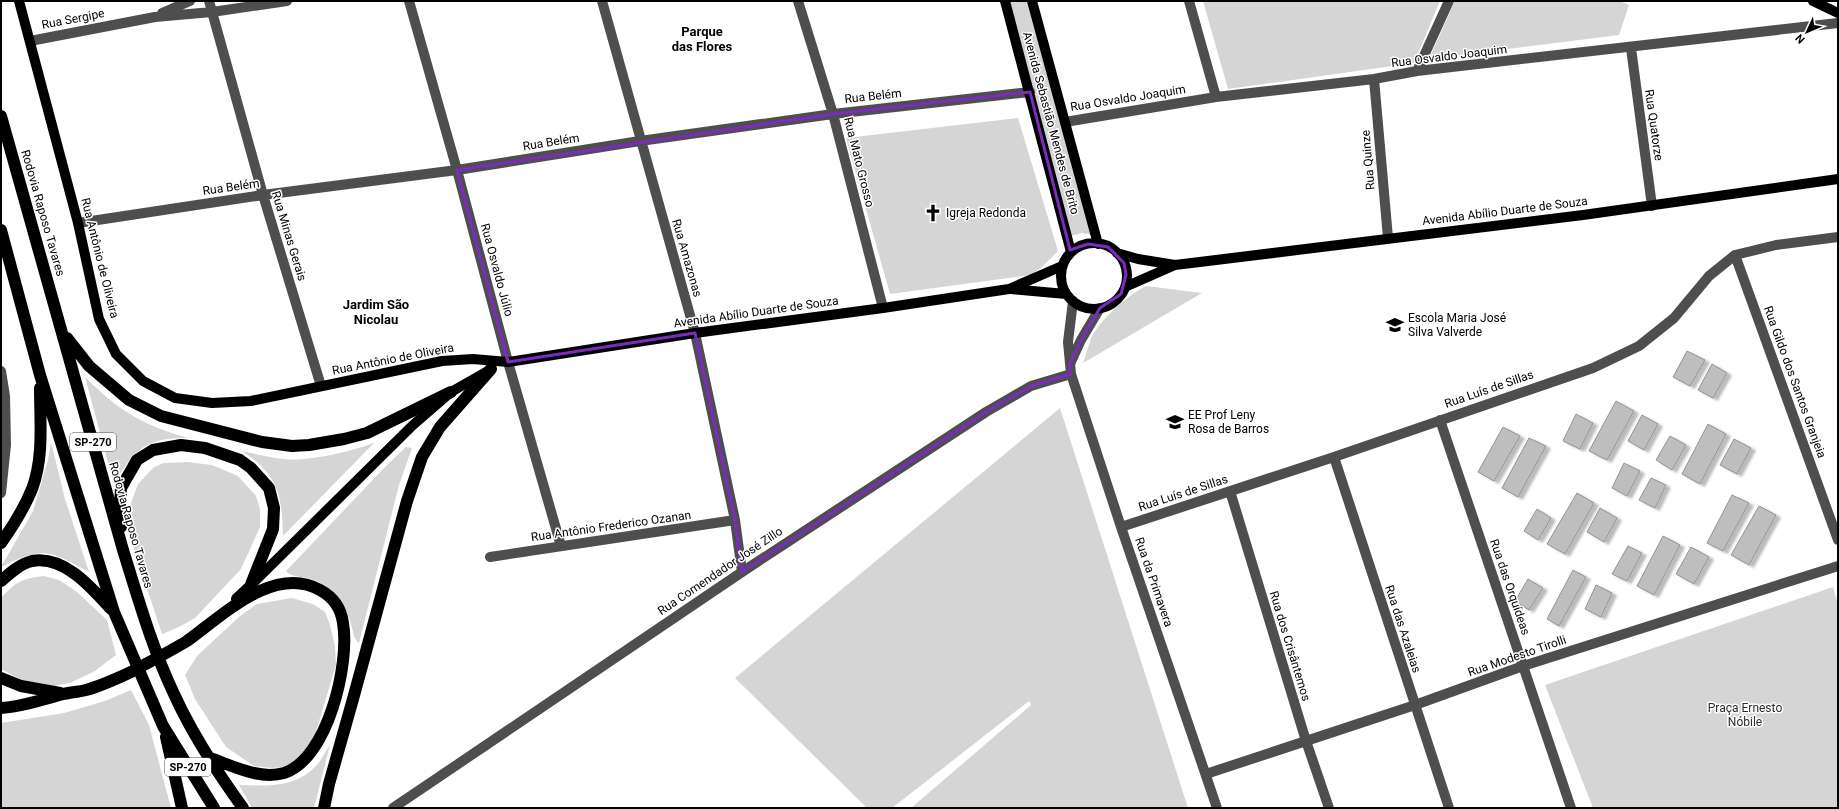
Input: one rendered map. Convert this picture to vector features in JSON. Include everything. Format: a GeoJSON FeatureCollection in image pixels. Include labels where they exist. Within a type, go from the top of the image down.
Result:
{"type":"FeatureCollection","features":[{"type":"Feature","properties":{"kind":"highway","name":"Rodovia Raposo Tavares"},"geometry":{"type":"LineString","coordinates":[[1,116],[123,550],[144,619],[174,694],[210,758],[243,808]]}},
{"type":"Feature","properties":{"kind":"highway","name":"SP-270"},"geometry":{"type":"LineString","coordinates":[[1,230],[40,375],[114,612],[164,726],[214,808]]}},
{"type":"Feature","properties":{"kind":"highway"},"geometry":{"type":"LineString","coordinates":[[63,333],[89,366],[129,400],[161,416],[262,442],[292,446],[309,445],[344,439],[367,433],[451,392]]}},
{"type":"Feature","properties":{"kind":"highway"},"geometry":{"type":"LineString","coordinates":[[324,808],[329,784],[354,699],[407,500],[422,457],[440,427],[491,369]]}},
{"type":"Feature","properties":{"kind":"highway"},"geometry":{"type":"LineString","coordinates":[[1,543],[23,509],[32,488],[39,458],[40,375]]}},
{"type":"Feature","properties":{"kind":"highway"},"geometry":{"type":"LineString","coordinates":[[123,550],[120,505],[122,488],[126,477],[137,460],[153,450],[181,445],[204,448],[240,460],[252,468],[269,488],[274,508],[273,529],[250,587],[227,610]]}},
{"type":"Feature","properties":{"kind":"highway"},"geometry":{"type":"LineString","coordinates":[[1,580],[17,568],[32,561],[49,561],[64,567],[80,578],[114,612]]}},
{"type":"Feature","properties":{"kind":"highway"},"geometry":{"type":"LineString","coordinates":[[4,709],[102,685],[130,672],[186,641],[227,610],[249,597],[276,585],[294,582],[307,584],[328,594],[336,602],[343,622],[345,644],[343,666],[336,695],[322,734],[310,754],[296,767],[284,773],[254,774],[210,758]]}},
{"type":"Feature","properties":{"kind":"highway"},"geometry":{"type":"LineString","coordinates":[[1,678],[5,681],[21,686],[65,694]]}},
{"type":"Feature","properties":{"kind":"highway"},"geometry":{"type":"LineString","coordinates":[[164,726],[182,808]]}},
{"type":"Feature","properties":{"kind":"main road","name":"Rua Antônio de Oliveira"},"geometry":{"type":"LineString","coordinates":[[19,1],[78,223],[99,319],[116,354],[143,381],[175,398],[212,403],[251,401],[442,361],[473,359],[508,362]]}},
{"type":"Feature","properties":{"kind":"main road","name":"Avenida Sebastião Mendes de Brito"},"geometry":{"type":"LineString","coordinates":[[1005,1],[1071,252]]}},
{"type":"Feature","properties":{"kind":"main road","name":"Avenida Sebastião Mendes de Brito"},"geometry":{"type":"LineString","coordinates":[[1032,1],[1098,244]]}},
{"type":"Feature","properties":{"kind":"main road"},"geometry":{"type":"LineString","coordinates":[[1814,1],[1838,13]]}},
{"type":"Feature","properties":{"kind":"main road","name":"Avenida Abílio Duarte de Souza"},"geometry":{"type":"LineString","coordinates":[[1117,253],[1138,259],[1175,265],[1652,206],[1838,179]]}},
{"type":"Feature","properties":{"kind":"main road"},"geometry":{"type":"LineString","coordinates":[[1088,244],[1098,244],[1108,247],[1117,253],[1124,263],[1126,275],[1125,287],[1115,301],[1100,308],[1090,309],[1081,306],[1070,298],[1061,280],[1062,266],[1071,252],[1079,247],[1088,244]]}},
{"type":"Feature","properties":{"kind":"main road","name":"Avenida Abílio Duarte de Souza"},"geometry":{"type":"LineString","coordinates":[[1125,287],[1175,265]]}},
{"type":"Feature","properties":{"kind":"main road","name":"Avenida Abílio Duarte de Souza"},"geometry":{"type":"LineString","coordinates":[[508,362],[695,333],[882,308],[1008,289],[1062,266]]}},
{"type":"Feature","properties":{"kind":"main road","name":"Avenida Abílio Duarte de Souza"},"geometry":{"type":"LineString","coordinates":[[1008,289],[1070,298]]}},
{"type":"Feature","properties":{"kind":"main road"},"geometry":{"type":"LineString","coordinates":[[250,587],[413,425],[451,392],[491,369],[508,362]]}},
{"type":"Feature","properties":{"kind":"street"},"geometry":{"type":"LineString","coordinates":[[155,17],[190,1]]}},
{"type":"Feature","properties":{"kind":"street","name":"Rua Minas Gerais"},"geometry":{"type":"LineString","coordinates":[[209,1],[263,195],[321,386]]}},
{"type":"Feature","properties":{"kind":"street","name":"Rua Sergipe"},"geometry":{"type":"LineString","coordinates":[[30,41],[155,17],[212,12],[287,1]]}},
{"type":"Feature","properties":{"kind":"street","name":"Rua Osvaldo Júlio"},"geometry":{"type":"LineString","coordinates":[[409,1],[457,170],[508,362],[561,546]]}},
{"type":"Feature","properties":{"kind":"street","name":"Rua Amazonas"},"geometry":{"type":"LineString","coordinates":[[602,1],[695,333],[735,520],[742,572]]}},
{"type":"Feature","properties":{"kind":"street","name":"Rua Mato Grosso"},"geometry":{"type":"LineString","coordinates":[[798,1],[833,114],[882,308]]}},
{"type":"Feature","properties":{"kind":"street"},"geometry":{"type":"LineString","coordinates":[[1189,1],[1216,97]]}},
{"type":"Feature","properties":{"kind":"street"},"geometry":{"type":"LineString","coordinates":[[1417,71],[1449,1]]}},
{"type":"Feature","properties":{"kind":"street","name":"Rua Osvaldo Joaquim"},"geometry":{"type":"LineString","coordinates":[[1065,122],[1216,97],[1374,79],[1417,71],[1631,48],[1838,23]]}},
{"type":"Feature","properties":{"kind":"street","name":"Rua Quatorze"},"geometry":{"type":"LineString","coordinates":[[1631,48],[1652,206]]}},
{"type":"Feature","properties":{"kind":"street","name":"Rua Quinze"},"geometry":{"type":"LineString","coordinates":[[1374,79],[1388,238]]}},
{"type":"Feature","properties":{"kind":"street","name":"Rua Belém"},"geometry":{"type":"LineString","coordinates":[[78,223],[263,195],[457,170],[640,140],[833,114],[1030,92]]}},
{"type":"Feature","properties":{"kind":"street","name":"Rua Luís de Sillas"},"geometry":{"type":"LineString","coordinates":[[1121,527],[1334,457],[1593,368],[1639,346],[1674,318],[1710,276],[1735,255],[1776,245],[1838,237]]}},
{"type":"Feature","properties":{"kind":"street","name":"Rua Gildo dos Santos Granjeia"},"geometry":{"type":"LineString","coordinates":[[1735,255],[1838,540]]}},
{"type":"Feature","properties":{"kind":"street","name":"Rua da Primavera"},"geometry":{"type":"LineString","coordinates":[[1070,298],[1068,342],[1071,369],[1121,527],[1217,808]]}},
{"type":"Feature","properties":{"kind":"street"},"geometry":{"type":"LineString","coordinates":[[1071,369],[1081,340],[1100,308]]}},
{"type":"Feature","properties":{"kind":"street","name":"Rua Comendador José Zillo"},"geometry":{"type":"LineString","coordinates":[[393,808],[742,572],[986,412],[1031,386],[1071,369]]}},
{"type":"Feature","properties":{"kind":"street"},"geometry":{"type":"LineString","coordinates":[[1,371],[5,396],[6,445],[1,494]]}},
{"type":"Feature","properties":{"kind":"street","name":"Rua das Orquídeas"},"geometry":{"type":"LineString","coordinates":[[1440,420],[1571,808]]}},
{"type":"Feature","properties":{"kind":"street","name":"Rua das Azaleias"},"geometry":{"type":"LineString","coordinates":[[1334,457],[1449,808]]}},
{"type":"Feature","properties":{"kind":"street","name":"Rua dos Crisântemos"},"geometry":{"type":"LineString","coordinates":[[1230,491],[1306,741],[1329,808]]}},
{"type":"Feature","properties":{"kind":"street","name":"Rua Antônio Frederico Ozanan"},"geometry":{"type":"LineString","coordinates":[[490,557],[735,520]]}},
{"type":"Feature","properties":{"kind":"street","name":"Rua Modesto Tirolli"},"geometry":{"type":"LineString","coordinates":[[1206,774],[1415,706],[1523,666],[1838,566]]}},
{"type":"Feature","properties":{"kind":"highlighted area"},"geometry":{"type":"Polygon","coordinates":[[[1030,92],[1070,250],[1088,244],[1108,247],[1124,263],[1126,275],[1121,294],[1100,308],[1081,340],[1070,364],[1071,374],[1031,386],[986,412],[742,572],[735,520],[695,333],[508,362],[457,170],[833,114],[1030,92]]]}},
{"type":"Feature","properties":{"kind":"green space"},"geometry":{"type":"Polygon","coordinates":[[[1010,1],[1029,1],[1092,235],[1082,233],[1071,236],[1010,1]]]}},
{"type":"Feature","properties":{"kind":"green space"},"geometry":{"type":"Polygon","coordinates":[[[1203,1],[1440,1],[1414,63],[1228,89],[1203,1]]]}},
{"type":"Feature","properties":{"kind":"green space"},"geometry":{"type":"Polygon","coordinates":[[[1455,1],[1619,1],[1629,5],[1619,35],[1429,59],[1455,1]]]}},
{"type":"Feature","properties":{"kind":"green space"},"geometry":{"type":"Polygon","coordinates":[[[1018,118],[1058,251],[1041,268],[1030,275],[890,294],[846,138],[1018,118]]]}},
{"type":"Feature","properties":{"kind":"green space"},"geometry":{"type":"Polygon","coordinates":[[[1146,286],[1202,293],[1083,363],[1091,338],[1100,324],[1125,300],[1146,286]]]}},
{"type":"Feature","properties":{"kind":"green space"},"geometry":{"type":"Polygon","coordinates":[[[85,377],[109,399],[132,415],[157,428],[188,438],[161,440],[142,448],[128,463],[114,485],[85,377]]]}},
{"type":"Feature","properties":{"kind":"green space"},"geometry":{"type":"Polygon","coordinates":[[[1060,408],[1188,808],[911,808],[1031,705],[1029,701],[892,808],[867,808],[735,678],[1060,408]]]}},
{"type":"Feature","properties":{"kind":"green space"},"geometry":{"type":"Polygon","coordinates":[[[51,442],[65,499],[89,572],[55,555],[46,553],[27,556],[1,567],[33,511],[48,460],[51,442]]]}},
{"type":"Feature","properties":{"kind":"green space"},"geometry":{"type":"Polygon","coordinates":[[[374,443],[283,536],[281,508],[276,487],[271,477],[263,468],[242,451],[279,458],[303,459],[321,457],[357,449],[374,443]]]}},
{"type":"Feature","properties":{"kind":"green space"},"geometry":{"type":"Polygon","coordinates":[[[406,447],[412,448],[399,485],[359,643],[354,636],[349,617],[345,609],[333,592],[317,581],[292,575],[286,571],[406,447]]]}},
{"type":"Feature","properties":{"kind":"green space"},"geometry":{"type":"Polygon","coordinates":[[[187,462],[212,465],[238,476],[256,496],[260,509],[260,527],[241,569],[195,618],[162,634],[134,549],[130,506],[138,484],[154,467],[164,463],[187,462]]]}},
{"type":"Feature","properties":{"kind":"green space"},"geometry":{"type":"Polygon","coordinates":[[[44,576],[59,580],[76,591],[107,620],[116,655],[95,671],[70,683],[54,686],[22,680],[1,669],[1,598],[16,584],[30,578],[44,576]]]}},
{"type":"Feature","properties":{"kind":"green space","name":"Praça Ernesto Nóbile"},"geometry":{"type":"Polygon","coordinates":[[[1833,587],[1838,605],[1838,808],[1593,808],[1545,685],[1833,587]]]}},
{"type":"Feature","properties":{"kind":"green space"},"geometry":{"type":"Polygon","coordinates":[[[292,598],[313,604],[325,612],[335,646],[336,665],[314,738],[303,753],[292,763],[281,767],[272,768],[254,766],[226,747],[195,699],[185,675],[197,656],[240,616],[257,604],[292,598]]]}},
{"type":"Feature","properties":{"kind":"green space"},"geometry":{"type":"Polygon","coordinates":[[[131,690],[149,725],[171,808],[1,808],[1,723],[64,713],[105,701],[131,690]]]}},
{"type":"Feature","properties":{"kind":"green space"},"geometry":{"type":"Polygon","coordinates":[[[330,745],[314,808],[253,808],[251,806],[239,785],[260,786],[290,782],[308,773],[316,766],[330,745]]]}},
{"type":"Feature","properties":{"kind":"building"},"geometry":{"type":"Polygon","coordinates":[[[1687,351],[1705,360],[1690,386],[1673,377],[1687,351]]]}},
{"type":"Feature","properties":{"kind":"building"},"geometry":{"type":"Polygon","coordinates":[[[1712,364],[1727,373],[1713,398],[1698,390],[1712,364]]]}},
{"type":"Feature","properties":{"kind":"building"},"geometry":{"type":"Polygon","coordinates":[[[1616,401],[1634,411],[1607,460],[1589,451],[1616,401]]]}},
{"type":"Feature","properties":{"kind":"building"},"geometry":{"type":"Polygon","coordinates":[[[1576,414],[1593,423],[1580,449],[1563,441],[1576,414]]]}},
{"type":"Feature","properties":{"kind":"building"},"geometry":{"type":"Polygon","coordinates":[[[1642,415],[1658,424],[1644,450],[1628,441],[1642,415]]]}},
{"type":"Feature","properties":{"kind":"building"},"geometry":{"type":"Polygon","coordinates":[[[1708,424],[1726,434],[1700,484],[1682,474],[1708,424]]]}},
{"type":"Feature","properties":{"kind":"building"},"geometry":{"type":"Polygon","coordinates":[[[1503,427],[1520,436],[1494,481],[1478,472],[1503,427]]]}},
{"type":"Feature","properties":{"kind":"building"},"geometry":{"type":"Polygon","coordinates":[[[1670,436],[1686,445],[1672,470],[1656,460],[1670,436]]]}},
{"type":"Feature","properties":{"kind":"building"},"geometry":{"type":"Polygon","coordinates":[[[1529,438],[1546,446],[1518,497],[1502,488],[1529,438]]]}},
{"type":"Feature","properties":{"kind":"building"},"geometry":{"type":"Polygon","coordinates":[[[1734,439],[1751,448],[1737,474],[1720,465],[1734,439]]]}},
{"type":"Feature","properties":{"kind":"building"},"geometry":{"type":"Polygon","coordinates":[[[1624,463],[1640,471],[1627,496],[1612,488],[1624,463]]]}},
{"type":"Feature","properties":{"kind":"building"},"geometry":{"type":"Polygon","coordinates":[[[1651,478],[1666,485],[1655,508],[1639,500],[1651,478]]]}},
{"type":"Feature","properties":{"kind":"building"},"geometry":{"type":"Polygon","coordinates":[[[1577,493],[1594,503],[1565,554],[1547,544],[1577,493]]]}},
{"type":"Feature","properties":{"kind":"building"},"geometry":{"type":"Polygon","coordinates":[[[1732,495],[1749,503],[1723,551],[1707,543],[1732,495]]]}},
{"type":"Feature","properties":{"kind":"building"},"geometry":{"type":"Polygon","coordinates":[[[1759,506],[1776,515],[1749,565],[1731,555],[1759,506]]]}},
{"type":"Feature","properties":{"kind":"building"},"geometry":{"type":"Polygon","coordinates":[[[1600,508],[1617,518],[1604,542],[1587,532],[1600,508]]]}},
{"type":"Feature","properties":{"kind":"building"},"geometry":{"type":"Polygon","coordinates":[[[1537,509],[1551,518],[1538,540],[1524,531],[1537,509]]]}},
{"type":"Feature","properties":{"kind":"building"},"geometry":{"type":"Polygon","coordinates":[[[1663,536],[1680,545],[1654,595],[1637,586],[1663,536]]]}},
{"type":"Feature","properties":{"kind":"building"},"geometry":{"type":"Polygon","coordinates":[[[1628,546],[1642,553],[1627,581],[1612,574],[1628,546]]]}},
{"type":"Feature","properties":{"kind":"building"},"geometry":{"type":"Polygon","coordinates":[[[1691,547],[1709,557],[1694,584],[1676,574],[1691,547]]]}},
{"type":"Feature","properties":{"kind":"building"},"geometry":{"type":"Polygon","coordinates":[[[1573,570],[1586,577],[1559,626],[1547,619],[1573,570]]]}},
{"type":"Feature","properties":{"kind":"building"},"geometry":{"type":"Polygon","coordinates":[[[1528,579],[1543,588],[1529,610],[1515,601],[1528,579]]]}},
{"type":"Feature","properties":{"kind":"building"},"geometry":{"type":"Polygon","coordinates":[[[1596,585],[1612,593],[1601,617],[1585,609],[1596,585]]]}},
{"type":"Feature","properties":{"kind":"place","name":"Igreja Redonda"},"geometry":{"type":"Point","coordinates":[933,213]}},
{"type":"Feature","properties":{"kind":"place","name":"Escola Maria José Silva Valverde"},"geometry":{"type":"Point","coordinates":[1395,325]}},
{"type":"Feature","properties":{"kind":"place","name":"EE Prof Leny Rosa de Barros"},"geometry":{"type":"Point","coordinates":[1175,422]}},
{"type":"Feature","properties":{"kind":"district","name":"Parque das Flores"},"geometry":{"type":"Point","coordinates":[702,38]}},
{"type":"Feature","properties":{"kind":"district","name":"Jardim São Nicolau"},"geometry":{"type":"Point","coordinates":[376,312]}}]}
